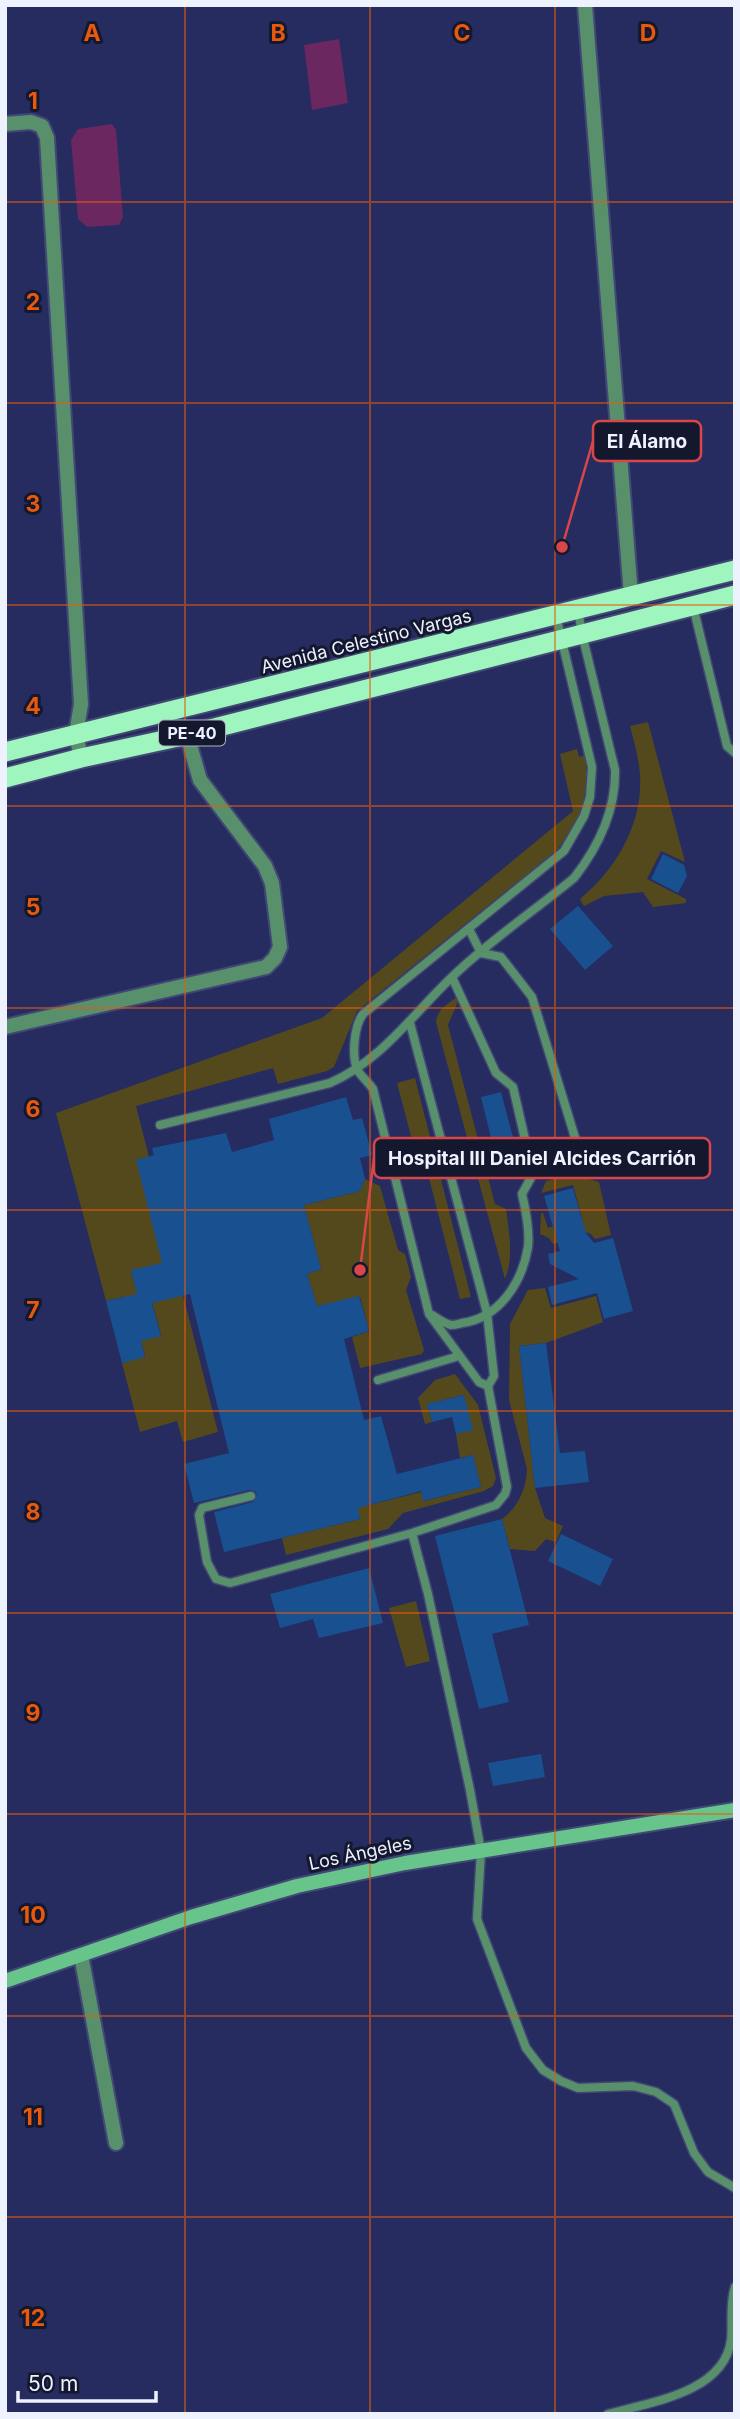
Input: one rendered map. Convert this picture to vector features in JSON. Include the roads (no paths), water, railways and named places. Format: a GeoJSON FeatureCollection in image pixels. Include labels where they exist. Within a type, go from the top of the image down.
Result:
{"type":"FeatureCollection","features":[{"type":"Feature","properties":{"kind":"highway","name":"Avenida Celestino Vargas"},"geometry":{"type":"LineString","coordinates":[[5,752],[735,570]]}},
{"type":"Feature","properties":{"kind":"highway","name":"PE-40"},"geometry":{"type":"LineString","coordinates":[[5,778],[187,735],[735,595]]}},
{"type":"Feature","properties":{"kind":"highway"},"geometry":{"type":"LineString","coordinates":[[371,662],[379,686]]}},
{"type":"Feature","properties":{"kind":"main road","name":"Los Ángeles"},"geometry":{"type":"LineString","coordinates":[[5,1981],[191,1917],[297,1886],[405,1863],[735,1810]]}},
{"type":"Feature","properties":{"kind":"street"},"geometry":{"type":"LineString","coordinates":[[585,5],[616,432],[631,596]]}},
{"type":"Feature","properties":{"kind":"street"},"geometry":{"type":"LineString","coordinates":[[5,124],[31,122],[42,126],[47,138],[80,705],[76,734],[81,758]]}},
{"type":"Feature","properties":{"kind":"street"},"geometry":{"type":"LineString","coordinates":[[5,1027],[266,967],[275,958],[281,947],[272,883],[265,866],[200,780],[187,735]]}},
{"type":"Feature","properties":{"kind":"street"},"geometry":{"type":"LineString","coordinates":[[80,1955],[116,2143]]}},
{"type":"Feature","properties":{"kind":"lane"},"geometry":{"type":"LineString","coordinates":[[693,606],[727,746],[735,753]]}},
{"type":"Feature","properties":{"kind":"lane"},"geometry":{"type":"LineString","coordinates":[[160,1125],[330,1083],[352,1074],[410,1023],[452,977],[573,878],[588,860],[609,815],[615,788],[615,770],[578,610]]}},
{"type":"Feature","properties":{"kind":"lane"},"geometry":{"type":"LineString","coordinates":[[488,1386],[479,1382],[429,1314],[373,1089],[357,1069],[354,1032],[363,1014],[564,850],[584,816],[590,797],[592,767],[555,613]]}},
{"type":"Feature","properties":{"kind":"lane"},"geometry":{"type":"LineString","coordinates":[[470,929],[481,953]]}},
{"type":"Feature","properties":{"kind":"lane"},"geometry":{"type":"LineString","coordinates":[[481,953],[501,957],[532,997],[578,1144]]}},
{"type":"Feature","properties":{"kind":"lane"},"geometry":{"type":"LineString","coordinates":[[429,1314],[451,1325],[476,1321],[512,1292],[522,1272],[528,1245],[527,1216],[522,1194],[533,1174],[513,1087],[496,1073],[452,977]]}},
{"type":"Feature","properties":{"kind":"lane"},"geometry":{"type":"LineString","coordinates":[[251,1496],[202,1508],[199,1515],[207,1562],[216,1579],[230,1583],[412,1533],[496,1504],[505,1494],[507,1487],[488,1386],[494,1376],[487,1313],[410,1023]]}},
{"type":"Feature","properties":{"kind":"lane"},"geometry":{"type":"LineString","coordinates":[[379,1380],[460,1356]]}},
{"type":"Feature","properties":{"kind":"lane"},"geometry":{"type":"LineString","coordinates":[[412,1533],[434,1620],[481,1851],[477,1919],[526,2048],[542,2070],[578,2088],[633,2086],[656,2092],[674,2104],[694,2153],[708,2172],[735,2188]]}},
{"type":"Feature","properties":{"kind":"lane"},"geometry":{"type":"LineString","coordinates":[[608,2414],[688,2390],[706,2381],[723,2364],[731,2341],[730,2315],[735,2287]]}},
{"type":"Feature","properties":{"kind":"place","name":"El Álamo"},"geometry":{"type":"Point","coordinates":[562,547]}},
{"type":"Feature","properties":{"kind":"place","name":"Hospital III Daniel Alcides Carrión"},"geometry":{"type":"Point","coordinates":[360,1270]}}]}
